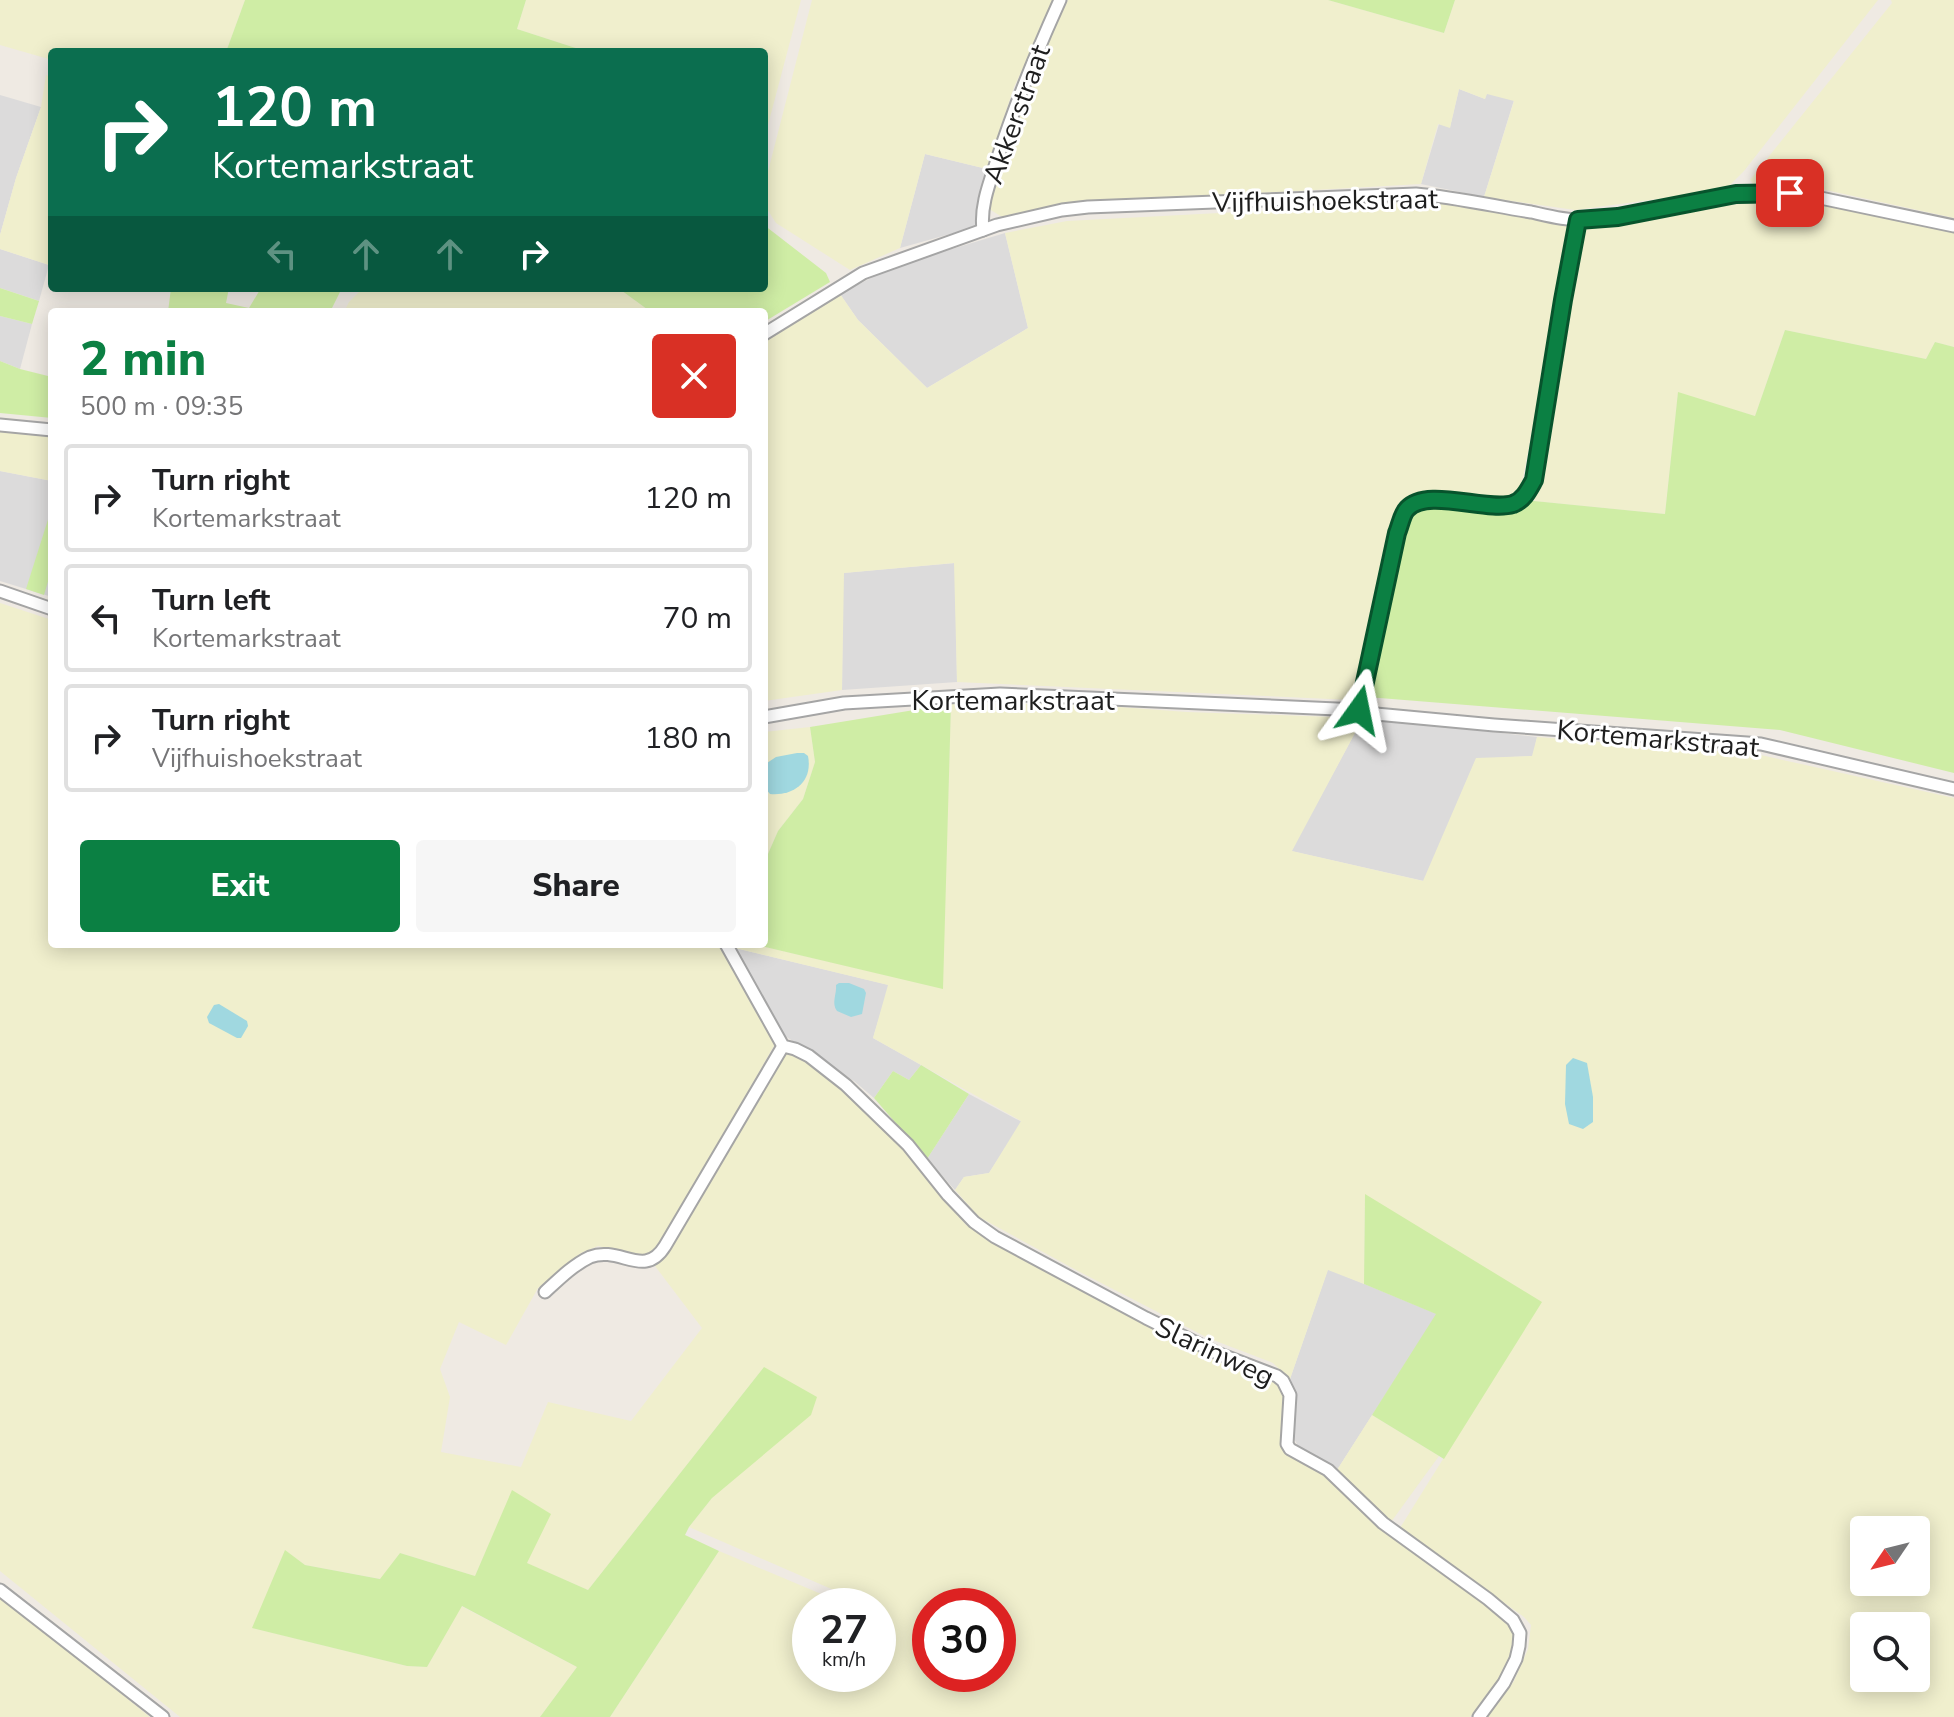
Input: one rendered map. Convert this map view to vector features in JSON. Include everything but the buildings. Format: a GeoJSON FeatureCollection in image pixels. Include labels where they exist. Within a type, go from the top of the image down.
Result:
{"type":"FeatureCollection","features":[{"type":"Feature","properties":{"kind":"street","name":"Akkerstraat"},"geometry":{"type":"LineString","coordinates":[[983,230],[981,218],[1001,146],[1060,0]]}},
{"type":"Feature","properties":{"kind":"street","name":"Vijfhuishoekstraat"},"geometry":{"type":"LineString","coordinates":[[768,332],[863,273],[983,230],[1029,217],[1088,207],[1416,194],[1578,220],[1632,214],[1736,194],[1790,193],[1954,226]]}},
{"type":"Feature","properties":{"kind":"street"},"geometry":{"type":"LineString","coordinates":[[1359,710],[1397,533],[1407,509],[1426,499],[1513,504],[1524,497],[1534,480],[1578,220]]}},
{"type":"Feature","properties":{"kind":"street"},"geometry":{"type":"LineString","coordinates":[[0,425],[48,430]]}},
{"type":"Feature","properties":{"kind":"street"},"geometry":{"type":"LineString","coordinates":[[0,591],[48,608]]}},
{"type":"Feature","properties":{"kind":"street","name":"Kortemarkstraat"},"geometry":{"type":"LineString","coordinates":[[768,716],[844,703],[1000,694],[1359,710],[1494,725],[1761,744],[1954,789]]}},
{"type":"Feature","properties":{"kind":"street"},"geometry":{"type":"LineString","coordinates":[[545,1292],[590,1257],[607,1253],[644,1263],[655,1260],[783,1046],[728,948]]}},
{"type":"Feature","properties":{"kind":"street","name":"Slarinweg"},"geometry":{"type":"LineString","coordinates":[[783,1046],[809,1056],[846,1085],[901,1137],[974,1222],[995,1237],[1217,1353],[1283,1381],[1290,1395],[1287,1444],[1290,1449],[1328,1470],[1383,1523],[1488,1599],[1517,1626],[1520,1633],[1516,1659],[1504,1683],[1479,1717]]}},
{"type":"Feature","properties":{"kind":"street"},"geometry":{"type":"LineString","coordinates":[[0,1590],[163,1717]]}},
{"type":"Feature","properties":{"kind":"shaded area"},"geometry":{"type":"Polygon","coordinates":[[[1459,89],[1485,99],[1487,92],[1514,100],[1484,197],[1421,184],[1439,124],[1450,127],[1459,89]]]}},
{"type":"Feature","properties":{"kind":"shaded area"},"geometry":{"type":"Polygon","coordinates":[[[0,95],[41,107],[0,235],[0,95]]]}},
{"type":"Feature","properties":{"kind":"shaded area"},"geometry":{"type":"Polygon","coordinates":[[[925,154],[987,169],[975,227],[900,248],[925,154]]]}},
{"type":"Feature","properties":{"kind":"shaded area"},"geometry":{"type":"Polygon","coordinates":[[[1005,233],[1028,328],[927,388],[858,320],[840,294],[892,267],[1005,233]]]}},
{"type":"Feature","properties":{"kind":"shaded area"},"geometry":{"type":"Polygon","coordinates":[[[0,249],[48,265],[39,301],[0,288],[0,249]]]}},
{"type":"Feature","properties":{"kind":"shaded area"},"geometry":{"type":"Polygon","coordinates":[[[0,316],[32,324],[20,369],[0,361],[0,316]]]}},
{"type":"Feature","properties":{"kind":"shaded area"},"geometry":{"type":"Polygon","coordinates":[[[0,471],[48,480],[48,596],[0,581],[0,471]]]}},
{"type":"Feature","properties":{"kind":"shaded area"},"geometry":{"type":"Polygon","coordinates":[[[955,563],[957,682],[842,690],[843,573],[955,563]]]}},
{"type":"Feature","properties":{"kind":"shaded area"},"geometry":{"type":"Polygon","coordinates":[[[1363,718],[1537,737],[1533,756],[1476,759],[1424,881],[1291,851],[1363,718]]]}},
{"type":"Feature","properties":{"kind":"shaded area"},"geometry":{"type":"Polygon","coordinates":[[[735,948],[889,985],[873,1038],[921,1065],[909,1080],[893,1071],[874,1098],[854,1081],[782,1034],[735,948]]]}},
{"type":"Feature","properties":{"kind":"shaded area"},"geometry":{"type":"Polygon","coordinates":[[[969,1094],[1022,1122],[989,1173],[964,1177],[955,1190],[927,1159],[969,1094]]]}},
{"type":"Feature","properties":{"kind":"shaded area"},"geometry":{"type":"Polygon","coordinates":[[[1328,1269],[1437,1314],[1337,1470],[1298,1446],[1292,1435],[1297,1400],[1290,1379],[1328,1269]]]}},
{"type":"Feature","properties":{"kind":"green space"},"geometry":{"type":"Polygon","coordinates":[[[0,0],[245,0],[227,48],[48,48],[48,59],[0,45],[0,0]]]}},
{"type":"Feature","properties":{"kind":"green space"},"geometry":{"type":"Polygon","coordinates":[[[245,0],[526,0],[517,29],[576,48],[227,48],[245,0]]]}},
{"type":"Feature","properties":{"kind":"green space"},"geometry":{"type":"Polygon","coordinates":[[[526,0],[801,0],[768,125],[768,48],[576,48],[517,29],[526,0]]]}},
{"type":"Feature","properties":{"kind":"green space"},"geometry":{"type":"Polygon","coordinates":[[[812,0],[1056,0],[1014,87],[987,169],[925,154],[900,248],[850,270],[776,223],[768,211],[768,171],[812,0]]]}},
{"type":"Feature","properties":{"kind":"green space"},"geometry":{"type":"Polygon","coordinates":[[[1068,0],[1328,0],[1444,33],[1455,0],[1878,0],[1744,171],[1725,190],[1575,210],[1484,197],[1514,101],[1487,94],[1485,99],[1459,89],[1450,128],[1438,124],[1421,184],[1080,203],[1004,218],[989,209],[994,189],[1026,90],[1068,0]]]}},
{"type":"Feature","properties":{"kind":"green space"},"geometry":{"type":"Polygon","coordinates":[[[1328,0],[1455,0],[1444,33],[1328,0]]]}},
{"type":"Feature","properties":{"kind":"green space"},"geometry":{"type":"Polygon","coordinates":[[[1891,0],[1954,0],[1954,218],[1803,185],[1754,185],[1750,180],[1892,3],[1891,0]]]}},
{"type":"Feature","properties":{"kind":"green space"},"geometry":{"type":"Polygon","coordinates":[[[46,75],[48,265],[0,249],[0,235],[16,178],[41,107],[46,75]]]}},
{"type":"Feature","properties":{"kind":"green space"},"geometry":{"type":"Polygon","coordinates":[[[1788,198],[1954,231],[1954,347],[1935,342],[1926,359],[1785,330],[1755,416],[1678,393],[1665,514],[1534,501],[1584,230],[1589,222],[1788,198]]]}},
{"type":"Feature","properties":{"kind":"green space"},"geometry":{"type":"Polygon","coordinates":[[[1430,202],[1572,221],[1519,491],[1504,497],[1432,493],[1411,499],[1400,510],[1352,700],[957,682],[954,563],[844,573],[842,690],[768,700],[768,339],[840,294],[858,320],[927,388],[1028,328],[1005,233],[1067,221],[1430,202]]]}},
{"type":"Feature","properties":{"kind":"green space"},"geometry":{"type":"Polygon","coordinates":[[[768,228],[826,273],[830,282],[768,320],[768,308],[646,308],[624,292],[768,292],[768,228]]]}},
{"type":"Feature","properties":{"kind":"green space"},"geometry":{"type":"Polygon","coordinates":[[[0,288],[39,301],[32,324],[0,316],[0,288]]]}},
{"type":"Feature","properties":{"kind":"green space"},"geometry":{"type":"Polygon","coordinates":[[[170,292],[228,292],[226,303],[249,308],[168,308],[170,292]]]}},
{"type":"Feature","properties":{"kind":"green space"},"geometry":{"type":"Polygon","coordinates":[[[259,292],[340,292],[332,308],[249,308],[259,292]]]}},
{"type":"Feature","properties":{"kind":"green space"},"geometry":{"type":"Polygon","coordinates":[[[359,292],[624,292],[646,308],[346,308],[359,292]]]}},
{"type":"Feature","properties":{"kind":"green space"},"geometry":{"type":"Polygon","coordinates":[[[1785,330],[1926,359],[1935,342],[1954,347],[1954,773],[1780,730],[1367,697],[1410,516],[1428,506],[1534,501],[1665,514],[1678,392],[1755,416],[1785,330]]]}},
{"type":"Feature","properties":{"kind":"green space"},"geometry":{"type":"Polygon","coordinates":[[[0,361],[48,376],[48,418],[0,413],[0,361]]]}},
{"type":"Feature","properties":{"kind":"green space"},"geometry":{"type":"Polygon","coordinates":[[[0,429],[48,434],[48,480],[0,471],[0,429]]]}},
{"type":"Feature","properties":{"kind":"green space"},"geometry":{"type":"Polygon","coordinates":[[[48,520],[48,582],[44,595],[26,589],[48,520]]]}},
{"type":"Feature","properties":{"kind":"green space"},"geometry":{"type":"Polygon","coordinates":[[[0,603],[48,619],[48,948],[723,948],[775,1044],[654,1255],[642,1257],[598,1246],[581,1253],[538,1288],[506,1345],[459,1322],[440,1369],[450,1397],[441,1452],[521,1467],[548,1402],[631,1421],[702,1328],[655,1266],[786,1052],[800,1054],[881,1121],[966,1225],[1019,1255],[1267,1374],[1280,1384],[1287,1403],[1283,1448],[1326,1473],[1480,1596],[1514,1628],[1515,1643],[1498,1681],[1470,1717],[610,1717],[719,1551],[807,1588],[792,1588],[792,1692],[896,1692],[896,1588],[829,1588],[689,1527],[712,1498],[764,1367],[588,1590],[526,1563],[513,1490],[475,1576],[400,1553],[381,1579],[305,1565],[285,1551],[253,1628],[407,1666],[427,1667],[461,1606],[577,1667],[540,1717],[180,1717],[0,1571],[0,603]]]}},
{"type":"Feature","properties":{"kind":"green space"},"geometry":{"type":"Polygon","coordinates":[[[951,704],[1078,704],[1187,712],[1363,718],[1292,851],[1423,881],[1476,758],[1532,756],[1537,737],[1756,754],[1954,798],[1954,1717],[1487,1717],[1514,1681],[1528,1649],[1531,1625],[1400,1528],[1541,1302],[1365,1195],[1364,1284],[1328,1270],[1290,1379],[1273,1363],[1208,1338],[979,1217],[955,1190],[964,1177],[989,1173],[1021,1121],[873,1038],[888,985],[735,948],[768,948],[942,988],[951,704]]]}},
{"type":"Feature","properties":{"kind":"green space"},"geometry":{"type":"Polygon","coordinates":[[[951,704],[943,989],[768,948],[768,854],[778,831],[803,799],[815,762],[810,727],[951,704]]]}},
{"type":"Feature","properties":{"kind":"green space"},"geometry":{"type":"Polygon","coordinates":[[[810,727],[815,762],[803,799],[778,831],[768,854],[768,732],[810,727]]]}},
{"type":"Feature","properties":{"kind":"green space"},"geometry":{"type":"Polygon","coordinates":[[[921,1065],[969,1094],[927,1159],[874,1098],[893,1071],[909,1080],[921,1065]]]}},
{"type":"Feature","properties":{"kind":"green space"},"geometry":{"type":"Polygon","coordinates":[[[1365,1194],[1542,1302],[1444,1459],[1372,1415],[1436,1314],[1364,1284],[1365,1194]]]}},
{"type":"Feature","properties":{"kind":"green space"},"geometry":{"type":"Polygon","coordinates":[[[764,1367],[817,1397],[811,1415],[712,1498],[689,1527],[685,1535],[719,1551],[610,1717],[540,1717],[577,1667],[462,1606],[427,1667],[407,1666],[252,1628],[285,1550],[305,1565],[380,1579],[400,1553],[475,1576],[512,1490],[551,1514],[527,1563],[588,1590],[764,1367]]]}},
{"type":"Feature","properties":{"kind":"green space"},"geometry":{"type":"Polygon","coordinates":[[[1372,1415],[1439,1456],[1391,1522],[1337,1470],[1372,1415]]]}},
{"type":"Feature","properties":{"kind":"green space"},"geometry":{"type":"Polygon","coordinates":[[[0,1596],[150,1717],[0,1717],[0,1596]]]}},
{"type":"Feature","properties":{"kind":"water"},"geometry":{"type":"Polygon","coordinates":[[[797,753],[808,756],[805,780],[787,793],[768,792],[768,762],[776,757],[797,753]]]}},
{"type":"Feature","properties":{"kind":"water"},"geometry":{"type":"Polygon","coordinates":[[[839,983],[864,989],[862,1014],[851,1017],[837,1011],[834,1002],[839,983]]]}},
{"type":"Feature","properties":{"kind":"water"},"geometry":{"type":"Polygon","coordinates":[[[219,1004],[247,1021],[248,1026],[241,1038],[209,1023],[207,1017],[214,1005],[219,1004]]]}},
{"type":"Feature","properties":{"kind":"water"},"geometry":{"type":"Polygon","coordinates":[[[1573,1058],[1587,1063],[1593,1097],[1593,1122],[1583,1129],[1569,1124],[1565,1104],[1566,1065],[1573,1058]]]}},
{"type":"Feature","properties":{"kind":"route"},"geometry":{"type":"LineString","coordinates":[[1359,710],[1397,533],[1407,509],[1426,499],[1513,504],[1524,497],[1534,480],[1578,220],[1618,217],[1736,194],[1790,193]]}}]}
